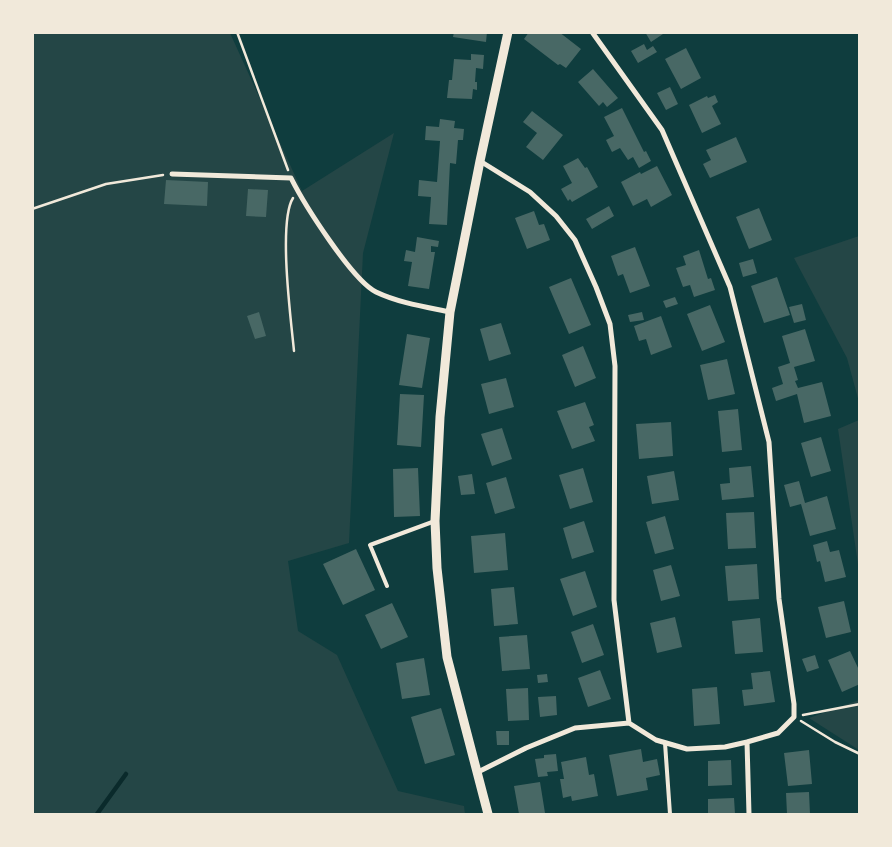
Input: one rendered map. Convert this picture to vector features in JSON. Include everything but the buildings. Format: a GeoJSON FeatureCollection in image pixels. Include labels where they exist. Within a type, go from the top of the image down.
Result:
{"type":"FeatureCollection","features":[{"type":"Feature","properties":{"kind":"street"},"geometry":{"type":"LineString","coordinates":[[488,814],[447,657],[437,568],[435,521],[440,418],[450,312],[508,32]]}},
{"type":"Feature","properties":{"kind":"street"},"geometry":{"type":"LineString","coordinates":[[478,772],[526,748],[575,728],[629,723],[656,740],[687,749],[725,747],[778,732],[794,716],[794,704],[779,599],[769,442],[730,287],[662,130],[592,32]]}},
{"type":"Feature","properties":{"kind":"street"},"geometry":{"type":"LineString","coordinates":[[480,161],[530,192],[556,216],[575,240],[596,286],[610,324],[615,366],[614,600],[629,723]]}},
{"type":"Feature","properties":{"kind":"street"},"geometry":{"type":"LineString","coordinates":[[172,174],[292,178],[297,190],[353,273],[367,286],[375,292],[393,298],[450,312]]}},
{"type":"Feature","properties":{"kind":"street"},"geometry":{"type":"LineString","coordinates":[[747,742],[749,814]]}},
{"type":"Feature","properties":{"kind":"lane"},"geometry":{"type":"LineString","coordinates":[[387,586],[370,545],[435,521]]}},
{"type":"Feature","properties":{"kind":"lane"},"geometry":{"type":"LineString","coordinates":[[665,743],[670,814]]}},
{"type":"Feature","properties":{"kind":"path"},"geometry":{"type":"LineString","coordinates":[[237,32],[292,178]]}},
{"type":"Feature","properties":{"kind":"path"},"geometry":{"type":"LineString","coordinates":[[32,209],[106,184],[172,174]]}},
{"type":"Feature","properties":{"kind":"path"},"geometry":{"type":"LineString","coordinates":[[294,351],[287,268],[286,219],[290,202],[297,190]]}},
{"type":"Feature","properties":{"kind":"path"},"geometry":{"type":"LineString","coordinates":[[794,716],[860,704]]}},
{"type":"Feature","properties":{"kind":"path"},"geometry":{"type":"LineString","coordinates":[[794,716],[835,742],[860,754]]}},
{"type":"Feature","properties":{"kind":"shaded area"},"geometry":{"type":"Polygon","coordinates":[[[32,33],[230,33],[302,191],[394,133],[363,253],[349,543],[288,561],[298,631],[337,655],[398,791],[464,806],[465,814],[33,814],[32,33]]]}},
{"type":"Feature","properties":{"kind":"shaded area"},"geometry":{"type":"Polygon","coordinates":[[[860,236],[859,402],[847,358],[794,258],[860,236]]]}},
{"type":"Feature","properties":{"kind":"shaded area"},"geometry":{"type":"Polygon","coordinates":[[[859,420],[859,571],[838,429],[859,420]]]}},
{"type":"Feature","properties":{"kind":"shaded area"},"geometry":{"type":"Polygon","coordinates":[[[859,700],[859,750],[809,718],[859,700]]]}},
{"type":"Feature","properties":{"kind":"waterway"},"geometry":{"type":"LineString","coordinates":[[97,814],[126,774]]}}]}
